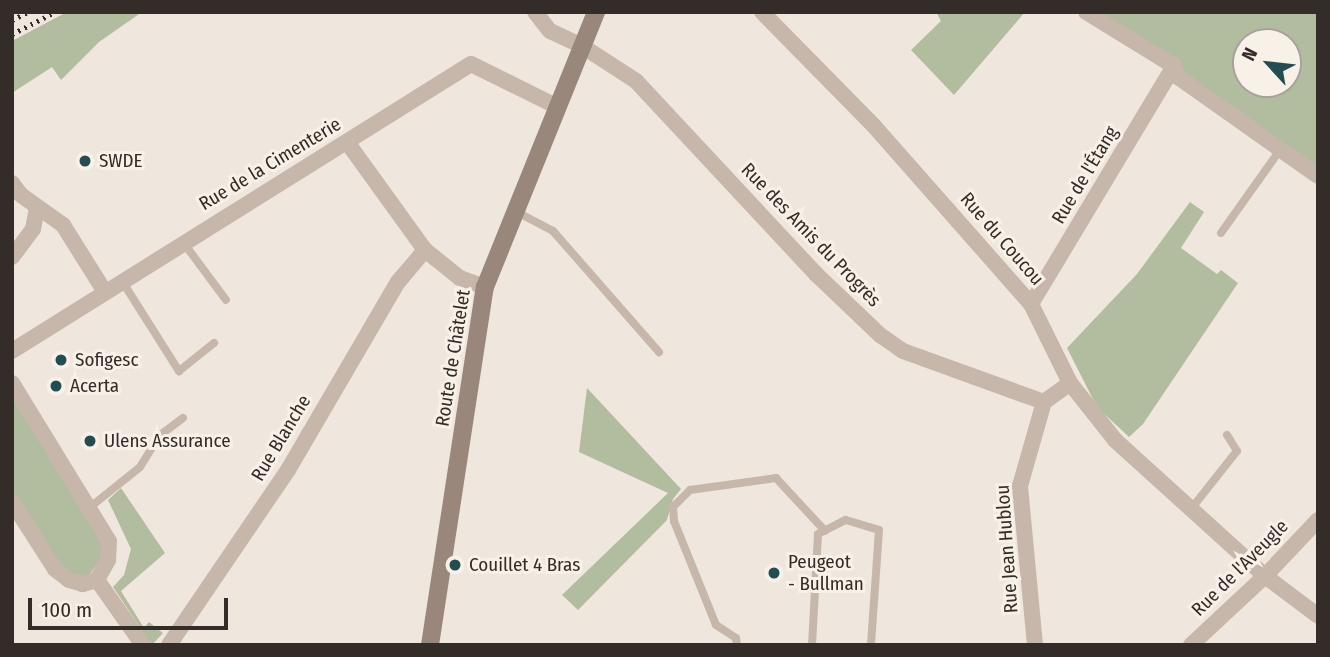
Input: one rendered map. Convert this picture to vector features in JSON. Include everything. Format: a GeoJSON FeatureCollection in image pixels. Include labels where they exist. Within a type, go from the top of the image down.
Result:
{"type":"FeatureCollection","features":[{"type":"Feature","properties":{"kind":"main road","name":"Route de Châtelet"},"geometry":{"type":"LineString","coordinates":[[430,645],[485,287],[556,106],[597,12]]}},
{"type":"Feature","properties":{"kind":"street","name":"Rue des Amis du Progrès"},"geometry":{"type":"LineString","coordinates":[[535,12],[550,31],[582,46],[636,81],[816,274],[880,335],[903,351],[1044,402]]}},
{"type":"Feature","properties":{"kind":"street","name":"Rue du Coucou"},"geometry":{"type":"LineString","coordinates":[[762,12],[874,125],[1031,304],[1070,383],[1115,440],[1265,576],[1318,616]]}},
{"type":"Feature","properties":{"kind":"street"},"geometry":{"type":"LineString","coordinates":[[1086,12],[1174,66],[1178,77],[1318,176]]}},
{"type":"Feature","properties":{"kind":"street","name":"Rue de la Cimenterie"},"geometry":{"type":"LineString","coordinates":[[12,351],[471,64],[556,106]]}},
{"type":"Feature","properties":{"kind":"street","name":"Rue de l'Étang"},"geometry":{"type":"LineString","coordinates":[[1031,304],[1174,66]]}},
{"type":"Feature","properties":{"kind":"street"},"geometry":{"type":"LineString","coordinates":[[347,142],[425,250],[460,278],[485,287]]}},
{"type":"Feature","properties":{"kind":"street"},"geometry":{"type":"LineString","coordinates":[[12,183],[20,195],[63,225],[105,292]]}},
{"type":"Feature","properties":{"kind":"street"},"geometry":{"type":"LineString","coordinates":[[12,257],[33,229],[37,208]]}},
{"type":"Feature","properties":{"kind":"street","name":"Rue Blanche"},"geometry":{"type":"LineString","coordinates":[[169,645],[288,470],[398,282],[425,250]]}},
{"type":"Feature","properties":{"kind":"street"},"geometry":{"type":"LineString","coordinates":[[12,383],[109,541],[108,560],[97,580],[83,584],[69,580],[55,569],[12,502]]}},
{"type":"Feature","properties":{"kind":"street"},"geometry":{"type":"LineString","coordinates":[[1044,402],[1070,383]]}},
{"type":"Feature","properties":{"kind":"street","name":"Rue Jean Hublou"},"geometry":{"type":"LineString","coordinates":[[1035,645],[1020,486],[1044,402]]}},
{"type":"Feature","properties":{"kind":"street","name":"Rue de l'Aveugle"},"geometry":{"type":"LineString","coordinates":[[1191,645],[1265,576],[1318,520]]}},
{"type":"Feature","properties":{"kind":"street"},"geometry":{"type":"LineString","coordinates":[[97,580],[143,645]]}},
{"type":"Feature","properties":{"kind":"lane"},"geometry":{"type":"LineString","coordinates":[[1221,233],[1280,150]]}},
{"type":"Feature","properties":{"kind":"lane"},"geometry":{"type":"LineString","coordinates":[[515,211],[553,231],[659,352]]}},
{"type":"Feature","properties":{"kind":"lane"},"geometry":{"type":"LineString","coordinates":[[183,242],[226,300]]}},
{"type":"Feature","properties":{"kind":"lane"},"geometry":{"type":"LineString","coordinates":[[122,281],[178,370],[214,343]]}},
{"type":"Feature","properties":{"kind":"lane"},"geometry":{"type":"LineString","coordinates":[[89,508],[140,467],[159,436],[183,418]]}},
{"type":"Feature","properties":{"kind":"lane"},"geometry":{"type":"LineString","coordinates":[[1191,509],[1237,451],[1227,435]]}},
{"type":"Feature","properties":{"kind":"lane"},"geometry":{"type":"LineString","coordinates":[[737,645],[736,638],[716,625],[674,521],[673,507],[690,490],[776,478],[825,531]]}},
{"type":"Feature","properties":{"kind":"lane"},"geometry":{"type":"LineString","coordinates":[[812,645],[818,534],[846,520],[879,530],[871,645]]}},
{"type":"Feature","properties":{"kind":"green space"},"geometry":{"type":"Polygon","coordinates":[[[67,12],[142,12],[99,42],[61,80],[52,67],[12,93],[12,41],[67,12]]]}},
{"type":"Feature","properties":{"kind":"green space"},"geometry":{"type":"Polygon","coordinates":[[[936,12],[1025,12],[954,95],[911,50],[941,21],[936,12]]]}},
{"type":"Feature","properties":{"kind":"green space"},"geometry":{"type":"Polygon","coordinates":[[[1094,12],[1318,12],[1318,171],[1094,12]]]}},
{"type":"Feature","properties":{"kind":"green space"},"geometry":{"type":"Polygon","coordinates":[[[1190,202],[1204,212],[1181,248],[1217,274],[1221,270],[1238,283],[1143,424],[1129,437],[1097,407],[1067,348],[1137,274],[1190,202]]]}},
{"type":"Feature","properties":{"kind":"green space"},"geometry":{"type":"Polygon","coordinates":[[[587,388],[681,489],[673,499],[667,520],[578,610],[562,595],[668,493],[579,452],[587,388]]]}},
{"type":"Feature","properties":{"kind":"green space"},"geometry":{"type":"Polygon","coordinates":[[[12,391],[103,538],[104,554],[88,577],[72,577],[60,569],[12,494],[12,391]]]}},
{"type":"Feature","properties":{"kind":"green space"},"geometry":{"type":"Polygon","coordinates":[[[121,488],[165,553],[121,591],[144,628],[149,622],[163,633],[152,645],[113,587],[124,575],[131,549],[108,500],[121,488]]]}},
{"type":"Feature","properties":{"kind":"railway"},"geometry":{"type":"LineString","coordinates":[[12,20],[28,12]]}},
{"type":"Feature","properties":{"kind":"railway"},"geometry":{"type":"LineString","coordinates":[[12,34],[55,12]]}},
{"type":"Feature","properties":{"kind":"place","name":"SWDE"},"geometry":{"type":"Point","coordinates":[85,161]}},
{"type":"Feature","properties":{"kind":"place","name":"Sofigesc"},"geometry":{"type":"Point","coordinates":[61,360]}},
{"type":"Feature","properties":{"kind":"place","name":"Acerta"},"geometry":{"type":"Point","coordinates":[56,386]}},
{"type":"Feature","properties":{"kind":"place","name":"Ulens Assurance"},"geometry":{"type":"Point","coordinates":[90,441]}},
{"type":"Feature","properties":{"kind":"place","name":"Couillet 4 Bras"},"geometry":{"type":"Point","coordinates":[455,565]}},
{"type":"Feature","properties":{"kind":"place","name":"Peugeot - Bullman"},"geometry":{"type":"Point","coordinates":[774,573]}}]}
